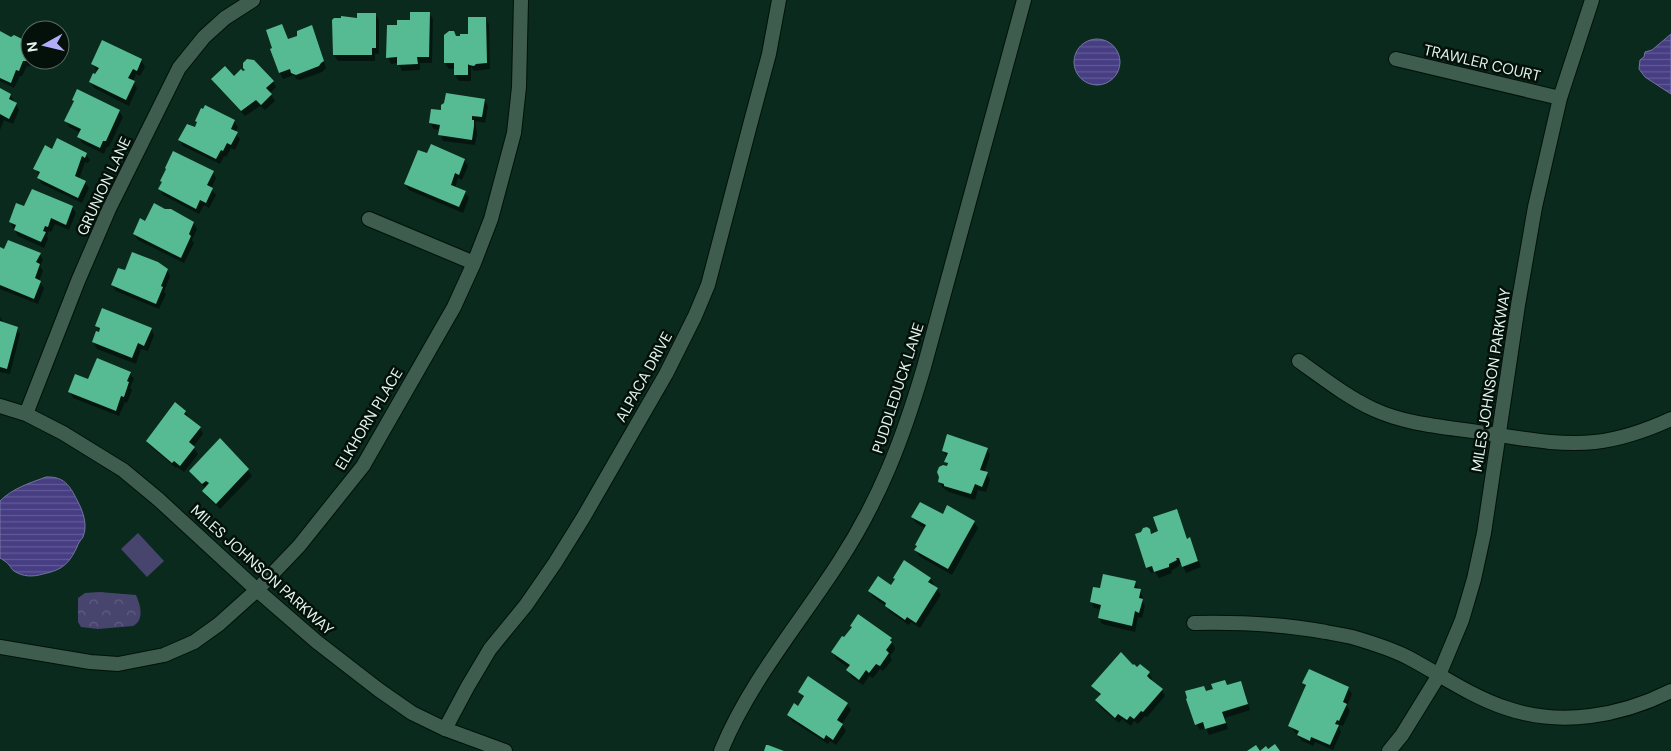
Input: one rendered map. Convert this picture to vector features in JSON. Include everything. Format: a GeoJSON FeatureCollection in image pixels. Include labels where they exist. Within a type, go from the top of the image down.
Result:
{"type":"FeatureCollection","features":[{"type":"Feature","properties":{"kind":"street","name":"GRUNION LANE"},"geometry":{"type":"LineString","coordinates":[[26,414],[105,218],[179,68],[204,37],[225,18],[253,0]]}},
{"type":"Feature","properties":{"kind":"street","name":"ELKHORN PLACE"},"geometry":{"type":"LineString","coordinates":[[0,647],[90,662],[118,664],[145,660],[172,652],[194,642],[219,624],[257,590],[299,546],[362,466],[454,307],[474,263],[491,219],[514,133],[519,87],[521,0]]}},
{"type":"Feature","properties":{"kind":"street","name":"ALPACA DRIVE"},"geometry":{"type":"LineString","coordinates":[[445,729],[490,649],[526,605],[583,518],[666,374],[695,316],[708,285],[753,116],[769,54],[778,0]]}},
{"type":"Feature","properties":{"kind":"street","name":"PUDDLEDUCK LANE"},"geometry":{"type":"LineString","coordinates":[[721,751],[729,732],[776,651],[840,561],[864,522],[895,455],[924,368],[1024,0]]}},
{"type":"Feature","properties":{"kind":"street","name":"MILES JOHNSON PARKWAY"},"geometry":{"type":"LineString","coordinates":[[1389,751],[1402,735],[1438,675],[1462,620],[1474,579],[1484,533],[1518,305],[1535,207],[1560,98],[1592,0]]}},
{"type":"Feature","properties":{"kind":"street","name":"TRAWLER COURT"},"geometry":{"type":"LineString","coordinates":[[1396,59],[1560,98]]}},
{"type":"Feature","properties":{"kind":"street"},"geometry":{"type":"LineString","coordinates":[[369,219],[474,263]]}},
{"type":"Feature","properties":{"kind":"street"},"geometry":{"type":"LineString","coordinates":[[1299,361],[1330,384],[1373,409],[1404,420],[1498,435],[1566,443],[1596,442],[1630,435],[1671,419]]}},
{"type":"Feature","properties":{"kind":"street","name":"MILES JOHNSON PARKWAY"},"geometry":{"type":"LineString","coordinates":[[0,406],[26,414],[63,433],[123,470],[165,505],[257,590],[317,642],[412,713],[445,729],[505,751]]}},
{"type":"Feature","properties":{"kind":"street"},"geometry":{"type":"LineString","coordinates":[[1194,623],[1235,622],[1298,627],[1351,637],[1407,657],[1438,675],[1505,708],[1529,715],[1575,718],[1622,710],[1671,690]]}},
{"type":"Feature","properties":{"kind":"green space"},"geometry":{"type":"Polygon","coordinates":[[[138,533],[164,561],[147,577],[121,549],[138,533]]]}},
{"type":"Feature","properties":{"kind":"green space"},"geometry":{"type":"Polygon","coordinates":[[[99,592],[136,595],[140,612],[137,623],[133,626],[98,629],[81,627],[78,622],[78,598],[85,593],[99,592]]]}},
{"type":"Feature","properties":{"kind":"shaded area"},"geometry":{"type":"Polygon","coordinates":[[[1671,34],[1671,94],[1645,77],[1639,69],[1640,60],[1644,57],[1645,52],[1652,50],[1671,34]]]}},
{"type":"Feature","properties":{"kind":"shaded area"},"geometry":{"type":"Polygon","coordinates":[[[1092,39],[1102,39],[1114,45],[1119,53],[1119,71],[1114,79],[1106,84],[1092,85],[1084,82],[1077,75],[1074,67],[1074,57],[1077,49],[1084,42],[1092,39]]]}},
{"type":"Feature","properties":{"kind":"shaded area"},"geometry":{"type":"Polygon","coordinates":[[[46,477],[62,480],[72,490],[83,513],[84,532],[71,558],[64,565],[50,572],[28,576],[17,573],[0,558],[0,501],[16,489],[46,477]]]}},
{"type":"Feature","properties":{"kind":"building"},"geometry":{"type":"Polygon","coordinates":[[[410,12],[430,12],[429,57],[417,57],[418,64],[397,65],[397,57],[386,58],[387,25],[397,25],[397,20],[410,20],[410,12]]]}},
{"type":"Feature","properties":{"kind":"building"},"geometry":{"type":"Polygon","coordinates":[[[357,13],[376,13],[376,48],[372,48],[372,55],[333,55],[332,20],[334,18],[341,18],[341,16],[357,18],[357,13]]]}},
{"type":"Feature","properties":{"kind":"building"},"geometry":{"type":"Polygon","coordinates":[[[468,17],[486,17],[487,63],[474,66],[468,64],[468,75],[454,75],[454,63],[444,63],[444,35],[449,31],[454,31],[456,36],[468,34],[468,17]]]}},
{"type":"Feature","properties":{"kind":"building"},"geometry":{"type":"Polygon","coordinates":[[[282,24],[288,39],[297,36],[297,31],[312,25],[324,61],[319,66],[296,75],[291,73],[290,69],[279,73],[270,49],[272,48],[266,30],[282,24]]]}},
{"type":"Feature","properties":{"kind":"building"},"geometry":{"type":"Polygon","coordinates":[[[0,31],[11,37],[14,35],[20,38],[20,68],[19,71],[16,70],[11,83],[0,78],[0,31]]]}},
{"type":"Feature","properties":{"kind":"building"},"geometry":{"type":"Polygon","coordinates":[[[102,40],[142,59],[137,71],[133,69],[128,78],[135,81],[126,100],[89,82],[93,73],[95,74],[99,68],[91,64],[102,40]]]}},
{"type":"Feature","properties":{"kind":"building"},"geometry":{"type":"Polygon","coordinates":[[[247,59],[254,60],[274,81],[266,88],[272,94],[261,105],[256,100],[241,111],[211,79],[225,66],[234,76],[241,69],[245,70],[243,63],[247,59]]]}},
{"type":"Feature","properties":{"kind":"building"},"geometry":{"type":"Polygon","coordinates":[[[0,88],[11,94],[9,99],[17,103],[9,119],[0,114],[0,88]]]}},
{"type":"Feature","properties":{"kind":"building"},"geometry":{"type":"Polygon","coordinates":[[[77,89],[120,110],[106,141],[103,141],[100,148],[77,137],[81,129],[64,121],[74,101],[72,100],[77,89]]]}},
{"type":"Feature","properties":{"kind":"building"},"geometry":{"type":"Polygon","coordinates":[[[446,93],[485,99],[482,117],[472,116],[474,126],[472,140],[438,135],[440,125],[429,123],[431,109],[441,110],[446,93]]]}},
{"type":"Feature","properties":{"kind":"building"},"geometry":{"type":"Polygon","coordinates":[[[205,105],[235,120],[231,129],[238,132],[231,145],[227,143],[216,159],[178,140],[187,124],[195,127],[197,122],[195,121],[201,108],[203,109],[205,105]]]}},
{"type":"Feature","properties":{"kind":"building"},"geometry":{"type":"Polygon","coordinates":[[[57,138],[87,153],[85,158],[82,156],[75,176],[86,181],[78,198],[37,178],[40,172],[33,169],[45,145],[52,149],[57,138]]]}},
{"type":"Feature","properties":{"kind":"building"},"geometry":{"type":"Polygon","coordinates":[[[431,144],[465,159],[459,175],[455,173],[451,185],[466,191],[459,207],[404,184],[418,150],[427,153],[431,144]]]}},
{"type":"Feature","properties":{"kind":"building"},"geometry":{"type":"Polygon","coordinates":[[[173,151],[214,171],[207,185],[213,188],[206,203],[200,200],[196,209],[158,189],[173,151]]]}},
{"type":"Feature","properties":{"kind":"building"},"geometry":{"type":"Polygon","coordinates":[[[32,189],[73,206],[66,225],[51,218],[48,227],[45,226],[43,231],[46,232],[41,242],[14,230],[16,225],[9,222],[16,203],[24,206],[32,189]]]}},
{"type":"Feature","properties":{"kind":"building"},"geometry":{"type":"Polygon","coordinates":[[[154,203],[165,209],[171,209],[194,222],[189,234],[191,236],[181,258],[133,234],[140,218],[145,221],[154,203]]]}},
{"type":"Feature","properties":{"kind":"building"},"geometry":{"type":"Polygon","coordinates":[[[8,240],[41,253],[36,262],[40,264],[35,278],[41,281],[34,299],[0,285],[0,247],[4,249],[8,240]]]}},
{"type":"Feature","properties":{"kind":"building"},"geometry":{"type":"Polygon","coordinates":[[[132,252],[158,262],[168,269],[156,304],[111,285],[118,268],[125,270],[132,252]]]}},
{"type":"Feature","properties":{"kind":"building"},"geometry":{"type":"Polygon","coordinates":[[[102,308],[152,328],[144,346],[138,343],[132,358],[92,342],[96,331],[99,332],[100,328],[95,326],[102,308]]]}},
{"type":"Feature","properties":{"kind":"building"},"geometry":{"type":"Polygon","coordinates":[[[0,321],[18,327],[7,369],[0,367],[0,321]]]}},
{"type":"Feature","properties":{"kind":"building"},"geometry":{"type":"Polygon","coordinates":[[[97,358],[131,372],[124,397],[121,396],[116,411],[68,392],[75,374],[88,379],[97,358]]]}},
{"type":"Feature","properties":{"kind":"building"},"geometry":{"type":"Polygon","coordinates":[[[175,402],[186,411],[184,414],[201,427],[189,442],[195,447],[180,466],[174,461],[172,463],[146,441],[175,402]]]}},
{"type":"Feature","properties":{"kind":"building"},"geometry":{"type":"Polygon","coordinates":[[[947,434],[988,448],[980,470],[988,472],[982,487],[975,484],[971,494],[944,486],[944,484],[938,482],[937,472],[939,467],[947,466],[948,463],[944,462],[948,453],[942,451],[947,434]]]}},
{"type":"Feature","properties":{"kind":"building"},"geometry":{"type":"Polygon","coordinates":[[[220,438],[249,469],[216,504],[202,491],[209,483],[206,481],[202,484],[189,471],[220,438]]]}},
{"type":"Feature","properties":{"kind":"building"},"geometry":{"type":"Polygon","coordinates":[[[920,502],[943,514],[947,505],[975,521],[948,569],[914,550],[926,525],[911,517],[920,502]]]}},
{"type":"Feature","properties":{"kind":"building"},"geometry":{"type":"Polygon","coordinates":[[[1177,509],[1187,539],[1190,537],[1198,561],[1182,567],[1179,558],[1176,558],[1177,560],[1169,564],[1169,567],[1154,572],[1152,566],[1146,568],[1135,534],[1147,527],[1150,529],[1151,534],[1158,531],[1153,517],[1177,509]]]}},
{"type":"Feature","properties":{"kind":"building"},"geometry":{"type":"Polygon","coordinates":[[[904,560],[931,578],[928,582],[938,588],[916,623],[907,617],[905,620],[885,606],[886,603],[868,591],[878,576],[891,585],[904,560]]]}},
{"type":"Feature","properties":{"kind":"building"},"geometry":{"type":"Polygon","coordinates":[[[1103,574],[1136,581],[1134,588],[1141,589],[1139,598],[1143,599],[1139,613],[1135,611],[1132,626],[1098,618],[1101,605],[1090,602],[1093,587],[1100,588],[1103,574]]]}},
{"type":"Feature","properties":{"kind":"building"},"geometry":{"type":"Polygon","coordinates":[[[858,614],[892,638],[890,640],[892,642],[886,650],[889,653],[880,666],[876,664],[869,673],[866,670],[859,680],[846,670],[850,665],[831,652],[842,636],[844,637],[852,627],[850,626],[858,614]]]}},
{"type":"Feature","properties":{"kind":"building"},"geometry":{"type":"Polygon","coordinates":[[[1121,652],[1133,665],[1137,667],[1140,664],[1150,672],[1147,676],[1163,689],[1143,712],[1141,711],[1134,719],[1130,716],[1127,720],[1118,714],[1115,718],[1095,700],[1101,694],[1091,686],[1121,652]]]}},
{"type":"Feature","properties":{"kind":"building"},"geometry":{"type":"Polygon","coordinates":[[[1309,669],[1349,687],[1343,702],[1347,704],[1339,721],[1337,720],[1335,724],[1339,725],[1330,745],[1311,737],[1310,741],[1297,735],[1299,731],[1288,726],[1306,685],[1302,683],[1309,669]]]}},
{"type":"Feature","properties":{"kind":"building"},"geometry":{"type":"Polygon","coordinates":[[[808,676],[848,703],[837,720],[843,724],[833,740],[826,735],[824,739],[787,715],[794,703],[798,706],[804,696],[798,692],[808,676]]]}},
{"type":"Feature","properties":{"kind":"building"},"geometry":{"type":"Polygon","coordinates":[[[1225,680],[1227,685],[1241,681],[1248,704],[1222,712],[1226,723],[1205,729],[1203,722],[1195,725],[1185,691],[1204,686],[1206,691],[1213,689],[1211,684],[1225,680]]]}},
{"type":"Feature","properties":{"kind":"building"},"geometry":{"type":"Polygon","coordinates":[[[1275,744],[1280,751],[1260,751],[1266,746],[1268,749],[1275,744]]]}},
{"type":"Feature","properties":{"kind":"building"},"geometry":{"type":"Polygon","coordinates":[[[766,745],[768,745],[784,751],[764,751],[766,745]]]}},
{"type":"Feature","properties":{"kind":"building"},"geometry":{"type":"Polygon","coordinates":[[[1256,745],[1260,751],[1247,751],[1256,745]]]}}]}
